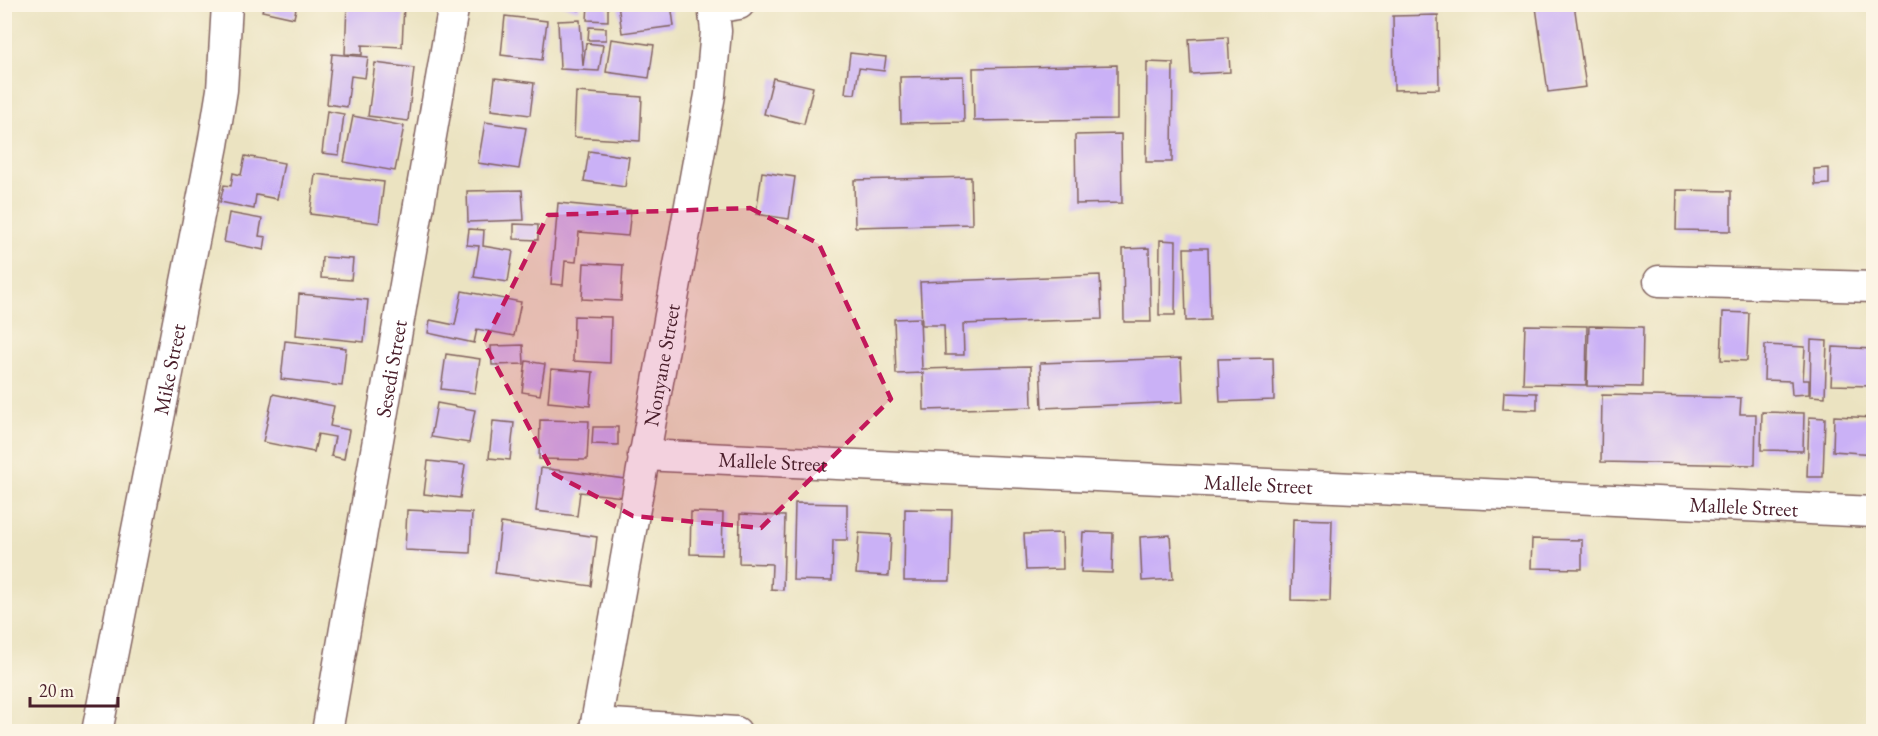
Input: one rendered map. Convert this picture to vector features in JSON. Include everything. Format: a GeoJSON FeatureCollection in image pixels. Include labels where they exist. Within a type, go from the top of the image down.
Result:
{"type":"FeatureCollection","features":[{"type":"Feature","properties":{"kind":"street","name":"Mike Street"},"geometry":{"type":"LineString","coordinates":[[97,732],[213,144],[222,90],[227,4]]}},
{"type":"Feature","properties":{"kind":"street","name":"Sesedi Street"},"geometry":{"type":"LineString","coordinates":[[327,732],[454,4]]}},
{"type":"Feature","properties":{"kind":"street","name":"Nonyane Street"},"geometry":{"type":"LineString","coordinates":[[591,727],[710,95],[722,6]]}},
{"type":"Feature","properties":{"kind":"street"},"geometry":{"type":"LineString","coordinates":[[1659,281],[1874,287]]}},
{"type":"Feature","properties":{"kind":"street","name":"Mallele Street"},"geometry":{"type":"LineString","coordinates":[[643,455],[1874,512]]}},
{"type":"Feature","properties":{"kind":"street"},"geometry":{"type":"LineString","coordinates":[[591,727],[735,732]]}},
{"type":"Feature","properties":{"kind":"highlighted area"},"geometry":{"type":"Polygon","coordinates":[[[750,208],[819,244],[891,399],[761,528],[633,516],[554,474],[484,343],[548,215],[750,208]]]}},
{"type":"Feature","properties":{"kind":"building"},"geometry":{"type":"Polygon","coordinates":[[[264,4],[297,4],[294,18],[262,11],[264,4]]]}},
{"type":"Feature","properties":{"kind":"building"},"geometry":{"type":"Polygon","coordinates":[[[347,4],[404,4],[402,47],[362,45],[362,55],[345,54],[347,4]]]}},
{"type":"Feature","properties":{"kind":"building"},"geometry":{"type":"Polygon","coordinates":[[[558,4],[580,4],[579,10],[558,4]]]}},
{"type":"Feature","properties":{"kind":"building"},"geometry":{"type":"Polygon","coordinates":[[[588,4],[608,4],[608,21],[587,20],[588,4]]]}},
{"type":"Feature","properties":{"kind":"building"},"geometry":{"type":"Polygon","coordinates":[[[618,4],[671,4],[674,26],[622,33],[618,4]]]}},
{"type":"Feature","properties":{"kind":"building"},"geometry":{"type":"Polygon","coordinates":[[[1551,4],[1574,4],[1586,87],[1548,92],[1536,7],[1551,4]]]}},
{"type":"Feature","properties":{"kind":"building"},"geometry":{"type":"Polygon","coordinates":[[[1438,15],[1439,89],[1394,90],[1393,16],[1438,15]]]}},
{"type":"Feature","properties":{"kind":"building"},"geometry":{"type":"Polygon","coordinates":[[[505,16],[547,21],[542,60],[501,55],[505,16]]]}},
{"type":"Feature","properties":{"kind":"building"},"geometry":{"type":"Polygon","coordinates":[[[580,20],[583,66],[586,43],[603,45],[599,71],[560,69],[558,21],[580,20]]]}},
{"type":"Feature","properties":{"kind":"building"},"geometry":{"type":"Polygon","coordinates":[[[589,27],[606,28],[606,40],[588,40],[589,27]]]}},
{"type":"Feature","properties":{"kind":"building"},"geometry":{"type":"Polygon","coordinates":[[[1228,37],[1230,72],[1191,74],[1189,39],[1228,37]]]}},
{"type":"Feature","properties":{"kind":"building"},"geometry":{"type":"Polygon","coordinates":[[[611,39],[654,45],[649,78],[606,72],[611,39]]]}},
{"type":"Feature","properties":{"kind":"building"},"geometry":{"type":"Polygon","coordinates":[[[850,53],[886,57],[884,71],[859,68],[855,94],[845,93],[850,53]]]}},
{"type":"Feature","properties":{"kind":"building"},"geometry":{"type":"Polygon","coordinates":[[[332,54],[368,57],[365,78],[351,76],[347,107],[327,104],[332,54]]]}},
{"type":"Feature","properties":{"kind":"building"},"geometry":{"type":"Polygon","coordinates":[[[1147,62],[1173,63],[1172,162],[1146,162],[1147,62]]]}},
{"type":"Feature","properties":{"kind":"building"},"geometry":{"type":"Polygon","coordinates":[[[375,63],[414,68],[408,121],[368,116],[375,63]]]}},
{"type":"Feature","properties":{"kind":"building"},"geometry":{"type":"Polygon","coordinates":[[[1117,65],[1117,119],[974,121],[973,68],[1117,65]]]}},
{"type":"Feature","properties":{"kind":"building"},"geometry":{"type":"Polygon","coordinates":[[[963,76],[964,122],[901,123],[900,77],[963,76]]]}},
{"type":"Feature","properties":{"kind":"building"},"geometry":{"type":"Polygon","coordinates":[[[495,78],[534,83],[530,115],[491,110],[495,78]]]}},
{"type":"Feature","properties":{"kind":"building"},"geometry":{"type":"Polygon","coordinates":[[[773,78],[813,87],[804,124],[764,114],[773,78]]]}},
{"type":"Feature","properties":{"kind":"building"},"geometry":{"type":"Polygon","coordinates":[[[576,92],[642,97],[640,141],[574,137],[576,92]]]}},
{"type":"Feature","properties":{"kind":"building"},"geometry":{"type":"Polygon","coordinates":[[[327,111],[344,114],[339,155],[322,153],[327,111]]]}},
{"type":"Feature","properties":{"kind":"building"},"geometry":{"type":"Polygon","coordinates":[[[353,116],[404,126],[395,171],[344,162],[353,116]]]}},
{"type":"Feature","properties":{"kind":"building"},"geometry":{"type":"Polygon","coordinates":[[[485,122],[526,128],[519,169],[478,163],[485,122]]]}},
{"type":"Feature","properties":{"kind":"building"},"geometry":{"type":"Polygon","coordinates":[[[1121,134],[1122,203],[1076,204],[1075,135],[1121,134]]]}},
{"type":"Feature","properties":{"kind":"building"},"geometry":{"type":"Polygon","coordinates":[[[589,151],[629,157],[625,187],[584,181],[589,151]]]}},
{"type":"Feature","properties":{"kind":"building"},"geometry":{"type":"Polygon","coordinates":[[[245,156],[284,163],[277,199],[256,195],[254,209],[220,202],[224,185],[231,186],[233,173],[241,175],[245,156]]]}},
{"type":"Feature","properties":{"kind":"building"},"geometry":{"type":"Polygon","coordinates":[[[1829,168],[1829,184],[1815,185],[1814,169],[1829,168]]]}},
{"type":"Feature","properties":{"kind":"building"},"geometry":{"type":"Polygon","coordinates":[[[762,172],[795,177],[789,219],[756,214],[762,172]]]}},
{"type":"Feature","properties":{"kind":"building"},"geometry":{"type":"Polygon","coordinates":[[[315,174],[384,182],[379,223],[310,214],[315,174]]]}},
{"type":"Feature","properties":{"kind":"building"},"geometry":{"type":"Polygon","coordinates":[[[971,177],[972,224],[855,227],[854,180],[971,177]]]}},
{"type":"Feature","properties":{"kind":"building"},"geometry":{"type":"Polygon","coordinates":[[[522,190],[524,220],[468,222],[467,191],[522,190]]]}},
{"type":"Feature","properties":{"kind":"building"},"geometry":{"type":"Polygon","coordinates":[[[1677,190],[1731,191],[1731,231],[1676,230],[1677,190]]]}},
{"type":"Feature","properties":{"kind":"building"},"geometry":{"type":"Polygon","coordinates":[[[558,203],[631,210],[628,236],[579,232],[576,262],[565,261],[563,285],[551,284],[558,203]]]}},
{"type":"Feature","properties":{"kind":"building"},"geometry":{"type":"Polygon","coordinates":[[[229,213],[262,219],[259,236],[266,237],[264,250],[224,242],[229,213]]]}},
{"type":"Feature","properties":{"kind":"building"},"geometry":{"type":"Polygon","coordinates":[[[514,224],[538,225],[538,240],[514,239],[514,224]]]}},
{"type":"Feature","properties":{"kind":"building"},"geometry":{"type":"Polygon","coordinates":[[[469,229],[484,230],[483,246],[513,251],[508,282],[474,277],[479,246],[467,245],[469,229]]]}},
{"type":"Feature","properties":{"kind":"building"},"geometry":{"type":"Polygon","coordinates":[[[1160,240],[1176,241],[1175,315],[1159,315],[1160,240]]]}},
{"type":"Feature","properties":{"kind":"building"},"geometry":{"type":"Polygon","coordinates":[[[1149,248],[1151,322],[1124,322],[1123,249],[1149,248]]]}},
{"type":"Feature","properties":{"kind":"building"},"geometry":{"type":"Polygon","coordinates":[[[1184,248],[1208,248],[1210,320],[1186,321],[1184,248]]]}},
{"type":"Feature","properties":{"kind":"building"},"geometry":{"type":"Polygon","coordinates":[[[322,257],[353,259],[351,280],[321,278],[322,257]]]}},
{"type":"Feature","properties":{"kind":"building"},"geometry":{"type":"Polygon","coordinates":[[[584,263],[623,265],[621,301],[582,299],[584,263]]]}},
{"type":"Feature","properties":{"kind":"building"},"geometry":{"type":"Polygon","coordinates":[[[1100,275],[1102,319],[963,324],[964,355],[945,355],[944,325],[922,325],[920,282],[1100,275]]]}},
{"type":"Feature","properties":{"kind":"building"},"geometry":{"type":"Polygon","coordinates":[[[462,291],[521,302],[514,336],[477,329],[474,343],[428,333],[430,320],[455,325],[462,291]]]}},
{"type":"Feature","properties":{"kind":"building"},"geometry":{"type":"Polygon","coordinates":[[[299,294],[368,300],[364,342],[296,335],[299,294]]]}},
{"type":"Feature","properties":{"kind":"building"},"geometry":{"type":"Polygon","coordinates":[[[1723,312],[1749,313],[1747,361],[1721,360],[1723,312]]]}},
{"type":"Feature","properties":{"kind":"building"},"geometry":{"type":"Polygon","coordinates":[[[574,316],[611,317],[610,363],[573,361],[574,316]]]}},
{"type":"Feature","properties":{"kind":"building"},"geometry":{"type":"Polygon","coordinates":[[[920,318],[922,369],[1031,366],[1032,407],[924,410],[923,373],[896,374],[894,319],[920,318]]]}},
{"type":"Feature","properties":{"kind":"building"},"geometry":{"type":"Polygon","coordinates":[[[1525,325],[1587,326],[1586,385],[1523,384],[1525,325]]]}},
{"type":"Feature","properties":{"kind":"building"},"geometry":{"type":"Polygon","coordinates":[[[1589,326],[1643,327],[1642,387],[1587,386],[1589,326]]]}},
{"type":"Feature","properties":{"kind":"building"},"geometry":{"type":"Polygon","coordinates":[[[1811,340],[1827,341],[1825,397],[1810,396],[1811,340]]]}},
{"type":"Feature","properties":{"kind":"building"},"geometry":{"type":"Polygon","coordinates":[[[285,341],[346,348],[342,386],[281,379],[285,341]]]}},
{"type":"Feature","properties":{"kind":"building"},"geometry":{"type":"Polygon","coordinates":[[[523,345],[524,364],[492,365],[491,346],[523,345]]]}},
{"type":"Feature","properties":{"kind":"building"},"geometry":{"type":"Polygon","coordinates":[[[1765,345],[1805,347],[1803,380],[1809,380],[1809,394],[1792,395],[1791,381],[1764,380],[1765,345]]]}},
{"type":"Feature","properties":{"kind":"building"},"geometry":{"type":"Polygon","coordinates":[[[1833,347],[1873,349],[1872,386],[1831,385],[1833,347]]]}},
{"type":"Feature","properties":{"kind":"building"},"geometry":{"type":"Polygon","coordinates":[[[446,354],[480,359],[475,393],[441,389],[446,354]]]}},
{"type":"Feature","properties":{"kind":"building"},"geometry":{"type":"Polygon","coordinates":[[[1181,358],[1183,402],[1042,408],[1040,363],[1181,358]]]}},
{"type":"Feature","properties":{"kind":"building"},"geometry":{"type":"Polygon","coordinates":[[[1273,358],[1274,400],[1220,402],[1218,359],[1273,358]]]}},
{"type":"Feature","properties":{"kind":"building"},"geometry":{"type":"Polygon","coordinates":[[[526,361],[545,364],[540,395],[522,392],[526,361]]]}},
{"type":"Feature","properties":{"kind":"building"},"geometry":{"type":"Polygon","coordinates":[[[551,369],[593,372],[590,406],[548,402],[551,369]]]}},
{"type":"Feature","properties":{"kind":"building"},"geometry":{"type":"Polygon","coordinates":[[[1504,392],[1537,393],[1537,410],[1503,409],[1504,392]]]}},
{"type":"Feature","properties":{"kind":"building"},"geometry":{"type":"Polygon","coordinates":[[[273,394],[334,406],[330,426],[349,430],[344,459],[331,456],[335,437],[318,434],[314,452],[263,442],[273,394]]]}},
{"type":"Feature","properties":{"kind":"building"},"geometry":{"type":"Polygon","coordinates":[[[1602,395],[1741,398],[1740,414],[1756,414],[1755,465],[1601,462],[1602,395]]]}},
{"type":"Feature","properties":{"kind":"building"},"geometry":{"type":"Polygon","coordinates":[[[437,403],[475,410],[469,443],[431,437],[437,403]]]}},
{"type":"Feature","properties":{"kind":"building"},"geometry":{"type":"Polygon","coordinates":[[[1762,412],[1804,413],[1803,451],[1761,450],[1762,412]]]}},
{"type":"Feature","properties":{"kind":"building"},"geometry":{"type":"Polygon","coordinates":[[[1834,416],[1874,418],[1874,454],[1833,451],[1834,416]]]}},
{"type":"Feature","properties":{"kind":"building"},"geometry":{"type":"Polygon","coordinates":[[[1809,417],[1825,418],[1823,477],[1807,477],[1809,417]]]}},
{"type":"Feature","properties":{"kind":"building"},"geometry":{"type":"Polygon","coordinates":[[[540,420],[589,421],[587,460],[539,459],[540,420]]]}},
{"type":"Feature","properties":{"kind":"building"},"geometry":{"type":"Polygon","coordinates":[[[493,421],[514,423],[510,460],[489,458],[493,421]]]}},
{"type":"Feature","properties":{"kind":"building"},"geometry":{"type":"Polygon","coordinates":[[[593,427],[618,427],[618,445],[592,444],[593,427]]]}},
{"type":"Feature","properties":{"kind":"building"},"geometry":{"type":"Polygon","coordinates":[[[428,461],[465,465],[460,498],[424,494],[428,461]]]}},
{"type":"Feature","properties":{"kind":"building"},"geometry":{"type":"Polygon","coordinates":[[[541,468],[625,479],[623,497],[580,492],[577,516],[536,511],[541,468]]]}},
{"type":"Feature","properties":{"kind":"building"},"geometry":{"type":"Polygon","coordinates":[[[795,503],[847,504],[847,540],[833,540],[832,581],[793,580],[795,503]]]}},
{"type":"Feature","properties":{"kind":"building"},"geometry":{"type":"Polygon","coordinates":[[[905,509],[952,510],[950,581],[904,581],[905,509]]]}},
{"type":"Feature","properties":{"kind":"building"},"geometry":{"type":"Polygon","coordinates":[[[407,510],[472,513],[470,553],[405,550],[407,510]]]}},
{"type":"Feature","properties":{"kind":"building"},"geometry":{"type":"Polygon","coordinates":[[[691,512],[723,513],[722,555],[690,554],[691,512]]]}},
{"type":"Feature","properties":{"kind":"building"},"geometry":{"type":"Polygon","coordinates":[[[740,514],[785,516],[783,590],[771,589],[772,564],[739,563],[740,514]]]}},
{"type":"Feature","properties":{"kind":"building"},"geometry":{"type":"Polygon","coordinates":[[[1293,519],[1332,520],[1330,601],[1291,600],[1293,519]]]}},
{"type":"Feature","properties":{"kind":"building"},"geometry":{"type":"Polygon","coordinates":[[[501,523],[597,537],[591,586],[495,573],[501,523]]]}},
{"type":"Feature","properties":{"kind":"building"},"geometry":{"type":"Polygon","coordinates":[[[1083,532],[1113,533],[1112,573],[1081,572],[1083,532]]]}},
{"type":"Feature","properties":{"kind":"building"},"geometry":{"type":"Polygon","coordinates":[[[859,533],[891,535],[889,576],[856,574],[859,533]]]}},
{"type":"Feature","properties":{"kind":"building"},"geometry":{"type":"Polygon","coordinates":[[[1062,533],[1063,569],[1026,570],[1024,534],[1062,533]]]}},
{"type":"Feature","properties":{"kind":"building"},"geometry":{"type":"Polygon","coordinates":[[[1170,535],[1173,579],[1142,581],[1140,537],[1170,535]]]}},
{"type":"Feature","properties":{"kind":"building"},"geometry":{"type":"Polygon","coordinates":[[[1532,539],[1582,540],[1582,569],[1531,568],[1532,539]]]}}]}
